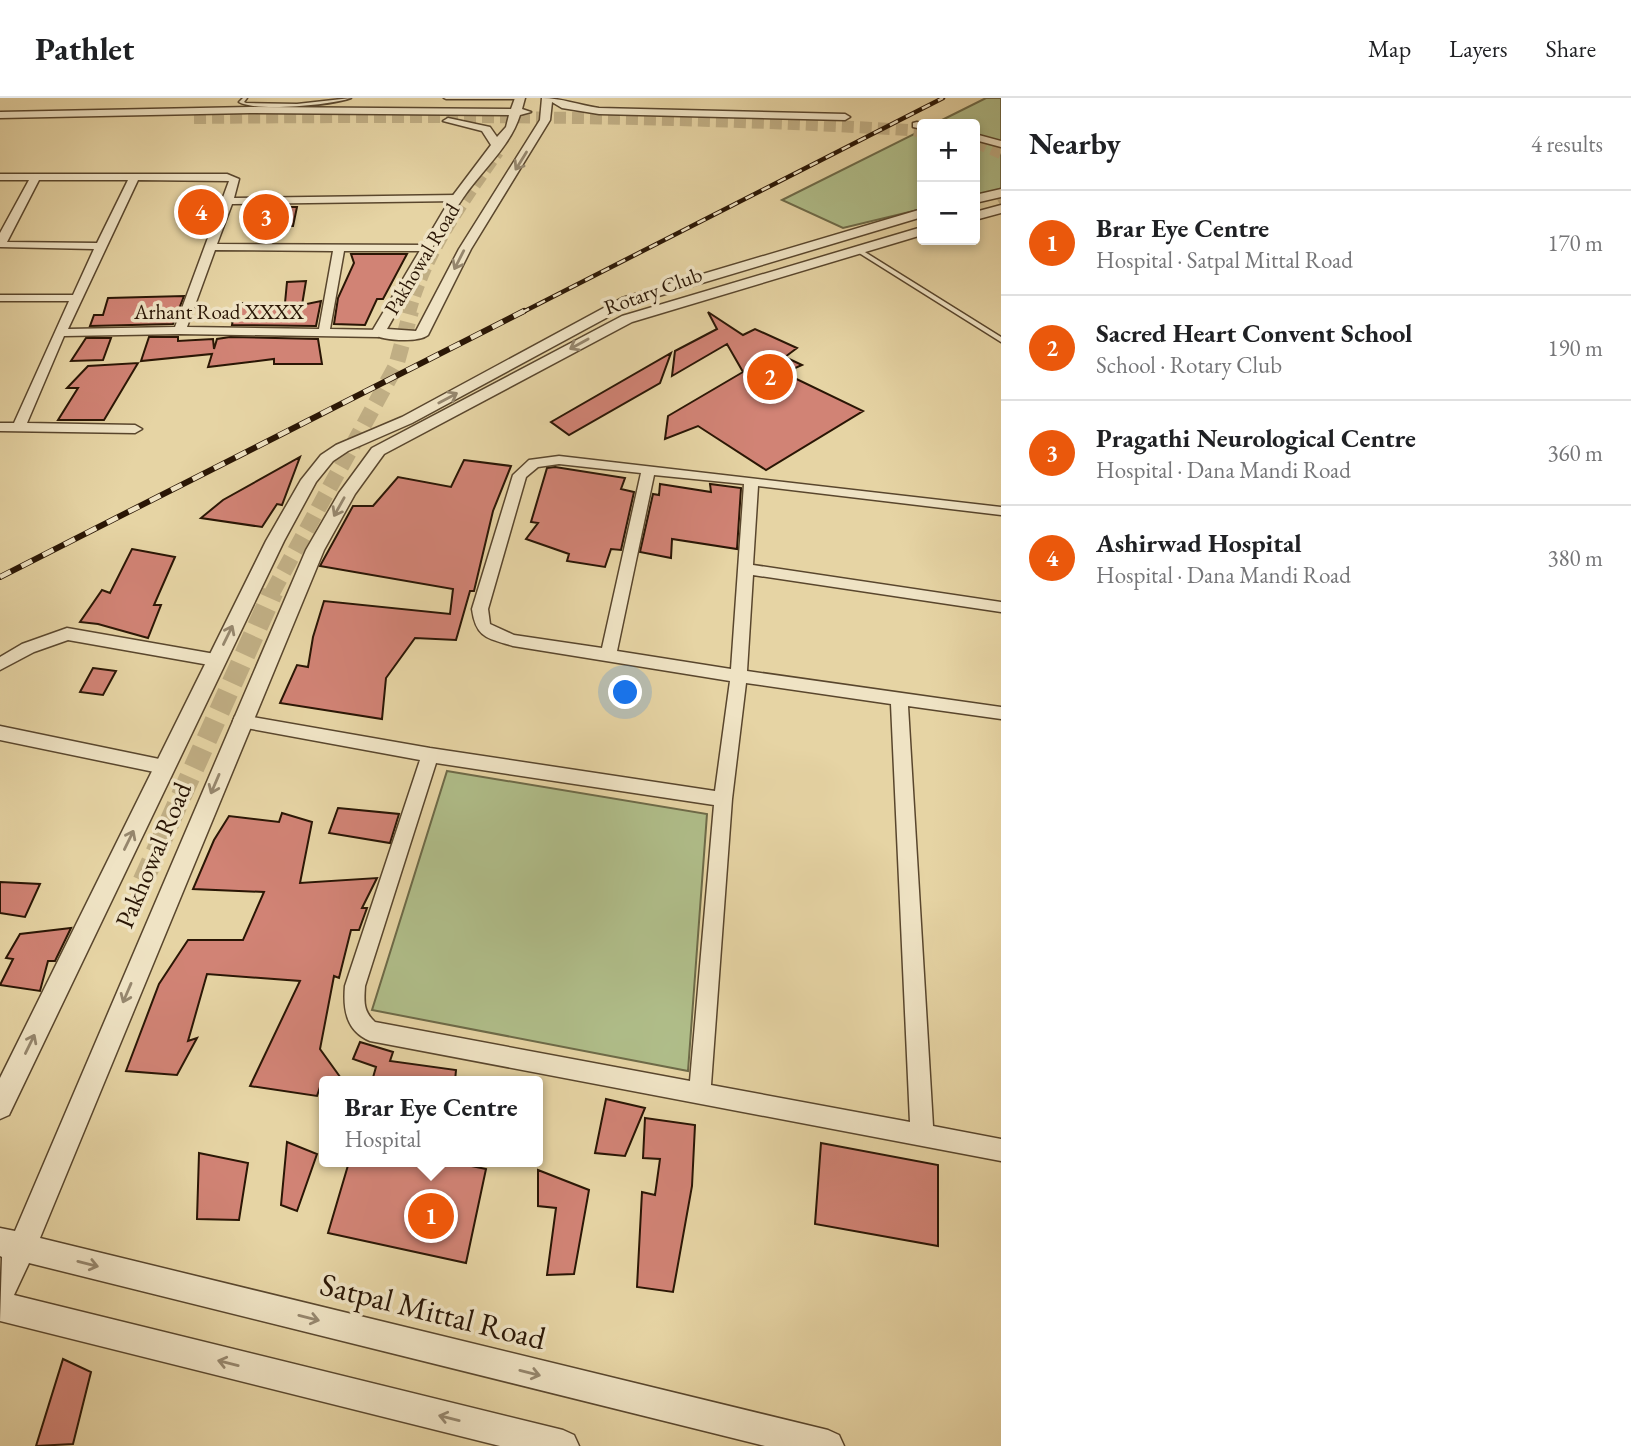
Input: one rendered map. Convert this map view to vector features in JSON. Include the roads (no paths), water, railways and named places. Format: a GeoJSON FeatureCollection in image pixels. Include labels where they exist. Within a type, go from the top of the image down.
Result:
{"type":"FeatureCollection","features":[{"type":"Feature","properties":{"kind":"street"},"geometry":{"type":"LineString","coordinates":[[550,98],[566,106],[599,111],[845,117]]}},
{"type":"Feature","properties":{"kind":"street","name":"Pakhowal Road"},"geometry":{"type":"LineString","coordinates":[[519,99],[503,143],[457,198],[378,332],[421,335],[465,249],[546,116],[550,98]]}},
{"type":"Feature","properties":{"kind":"street"},"geometry":{"type":"LineString","coordinates":[[459,111],[519,99]]}},
{"type":"Feature","properties":{"kind":"street"},"geometry":{"type":"LineString","coordinates":[[0,122],[156,116],[459,111],[526,119],[546,116]]}},
{"type":"Feature","properties":{"kind":"street"},"geometry":{"type":"LineString","coordinates":[[0,115],[438,120],[546,116]]}},
{"type":"Feature","properties":{"kind":"street"},"geometry":{"type":"LineString","coordinates":[[156,116],[194,118]]}},
{"type":"Feature","properties":{"kind":"street"},"geometry":{"type":"LineString","coordinates":[[438,120],[486,129],[503,143],[526,119]]}},
{"type":"Feature","properties":{"kind":"street"},"geometry":{"type":"LineString","coordinates":[[980,138],[1001,144]]}},
{"type":"Feature","properties":{"kind":"street"},"geometry":{"type":"LineString","coordinates":[[0,177],[227,177],[235,182],[180,330]]}},
{"type":"Feature","properties":{"kind":"street"},"geometry":{"type":"LineString","coordinates":[[36,177],[4,230],[1,241],[6,246],[101,246]]}},
{"type":"Feature","properties":{"kind":"street"},"geometry":{"type":"LineString","coordinates":[[19,427],[76,298],[134,177]]}},
{"type":"Feature","properties":{"kind":"street"},"geometry":{"type":"LineString","coordinates":[[228,201],[457,198]]}},
{"type":"Feature","properties":{"kind":"street"},"geometry":{"type":"LineString","coordinates":[[980,199],[1000,200]]}},
{"type":"Feature","properties":{"kind":"street"},"geometry":{"type":"LineString","coordinates":[[980,205],[1000,200]]}},
{"type":"Feature","properties":{"kind":"street"},"geometry":{"type":"LineString","coordinates":[[980,213],[1000,200]]}},
{"type":"Feature","properties":{"kind":"street"},"geometry":{"type":"LineString","coordinates":[[420,431],[407,420],[627,301],[917,214]]}},
{"type":"Feature","properties":{"kind":"street"},"geometry":{"type":"LineString","coordinates":[[627,319],[630,307],[642,301],[917,221]]}},
{"type":"Feature","properties":{"kind":"street","name":"Rotary Club"},"geometry":{"type":"LineString","coordinates":[[378,451],[627,319],[917,232]]}},
{"type":"Feature","properties":{"kind":"street"},"geometry":{"type":"LineString","coordinates":[[211,247],[427,248]]}},
{"type":"Feature","properties":{"kind":"street"},"geometry":{"type":"LineString","coordinates":[[324,332],[339,248]]}},
{"type":"Feature","properties":{"kind":"street"},"geometry":{"type":"LineString","coordinates":[[0,298],[76,298]]}},
{"type":"Feature","properties":{"kind":"street","name":"Arhant Road XXXX"},"geometry":{"type":"LineString","coordinates":[[60,333],[180,330],[378,332]]}},
{"type":"Feature","properties":{"kind":"street","name":"Pakhowal Road"},"geometry":{"type":"LineString","coordinates":[[0,1106],[215,660],[295,504],[327,458],[342,448],[407,420]]}},
{"type":"Feature","properties":{"kind":"street"},"geometry":{"type":"LineString","coordinates":[[0,427],[135,429]]}},
{"type":"Feature","properties":{"kind":"street","name":"Pakhowal Road"},"geometry":{"type":"LineString","coordinates":[[0,1291],[11,1245],[315,550],[346,493],[378,451]]}},
{"type":"Feature","properties":{"kind":"street"},"geometry":{"type":"LineString","coordinates":[[1001,510],[559,460],[534,463],[520,475],[480,609],[482,626],[499,636],[608,656],[1001,713]]}},
{"type":"Feature","properties":{"kind":"street"},"geometry":{"type":"LineString","coordinates":[[608,656],[649,471]]}},
{"type":"Feature","properties":{"kind":"street"},"geometry":{"type":"LineString","coordinates":[[700,1092],[723,799],[739,676],[751,481]]}},
{"type":"Feature","properties":{"kind":"street"},"geometry":{"type":"LineString","coordinates":[[746,569],[1001,607]]}},
{"type":"Feature","properties":{"kind":"street"},"geometry":{"type":"LineString","coordinates":[[0,664],[28,648],[67,634],[215,660]]}},
{"type":"Feature","properties":{"kind":"street"},"geometry":{"type":"LineString","coordinates":[[899,698],[922,1133]]}},
{"type":"Feature","properties":{"kind":"street"},"geometry":{"type":"LineString","coordinates":[[241,720],[430,755],[723,799]]}},
{"type":"Feature","properties":{"kind":"street"},"geometry":{"type":"LineString","coordinates":[[1,736],[164,767]]}},
{"type":"Feature","properties":{"kind":"street"},"geometry":{"type":"LineString","coordinates":[[430,755],[355,986],[356,1020],[370,1031],[1001,1150]]}},
{"type":"Feature","properties":{"kind":"street","name":"Satpal Mittal Road"},"geometry":{"type":"LineString","coordinates":[[11,1245],[828,1446]]}},
{"type":"Feature","properties":{"kind":"street"},"geometry":{"type":"LineString","coordinates":[[0,1306],[563,1446]]}},
{"type":"Feature","properties":{"kind":"lane"},"geometry":{"type":"LineString","coordinates":[[245,98],[241,101],[245,104],[306,105],[349,98]]}},
{"type":"Feature","properties":{"kind":"lane"},"geometry":{"type":"LineString","coordinates":[[446,98],[519,99]]}},
{"type":"Feature","properties":{"kind":"lane"},"geometry":{"type":"LineString","coordinates":[[858,250],[1001,340]]}},
{"type":"Feature","properties":{"kind":"tunnel"},"geometry":{"type":"LineString","coordinates":[[194,118],[649,119],[917,131]]}},
{"type":"Feature","properties":{"kind":"tunnel"},"geometry":{"type":"LineString","coordinates":[[980,144],[1001,153]]}},
{"type":"Feature","properties":{"kind":"tunnel"},"geometry":{"type":"LineString","coordinates":[[410,313],[435,249],[498,152]]}},
{"type":"Feature","properties":{"kind":"tunnel"},"geometry":{"type":"LineString","coordinates":[[997,199],[1001,197]]}},
{"type":"Feature","properties":{"kind":"tunnel"},"geometry":{"type":"LineString","coordinates":[[272,593],[396,366],[411,311]]}},
{"type":"Feature","properties":{"kind":"tunnel"},"geometry":{"type":"LineString","coordinates":[[143,881],[273,592]]}},
{"type":"Feature","properties":{"kind":"railway"},"geometry":{"type":"LineString","coordinates":[[521,313],[943,98]]}},
{"type":"Feature","properties":{"kind":"railway"},"geometry":{"type":"LineString","coordinates":[[0,577],[524,311]]}},
{"type":"Feature","properties":{"kind":"place","name":"Ashirwad Hospital"},"geometry":{"type":"Point","coordinates":[201,212]}},
{"type":"Feature","properties":{"kind":"place","name":"Pragathi Neurological Centre"},"geometry":{"type":"Point","coordinates":[266,217]}},
{"type":"Feature","properties":{"kind":"place","name":"Sacred Heart Convent School"},"geometry":{"type":"Point","coordinates":[770,377]}},
{"type":"Feature","properties":{"kind":"place","name":"Brar Eye Centre"},"geometry":{"type":"Point","coordinates":[431,1216]}}]}
